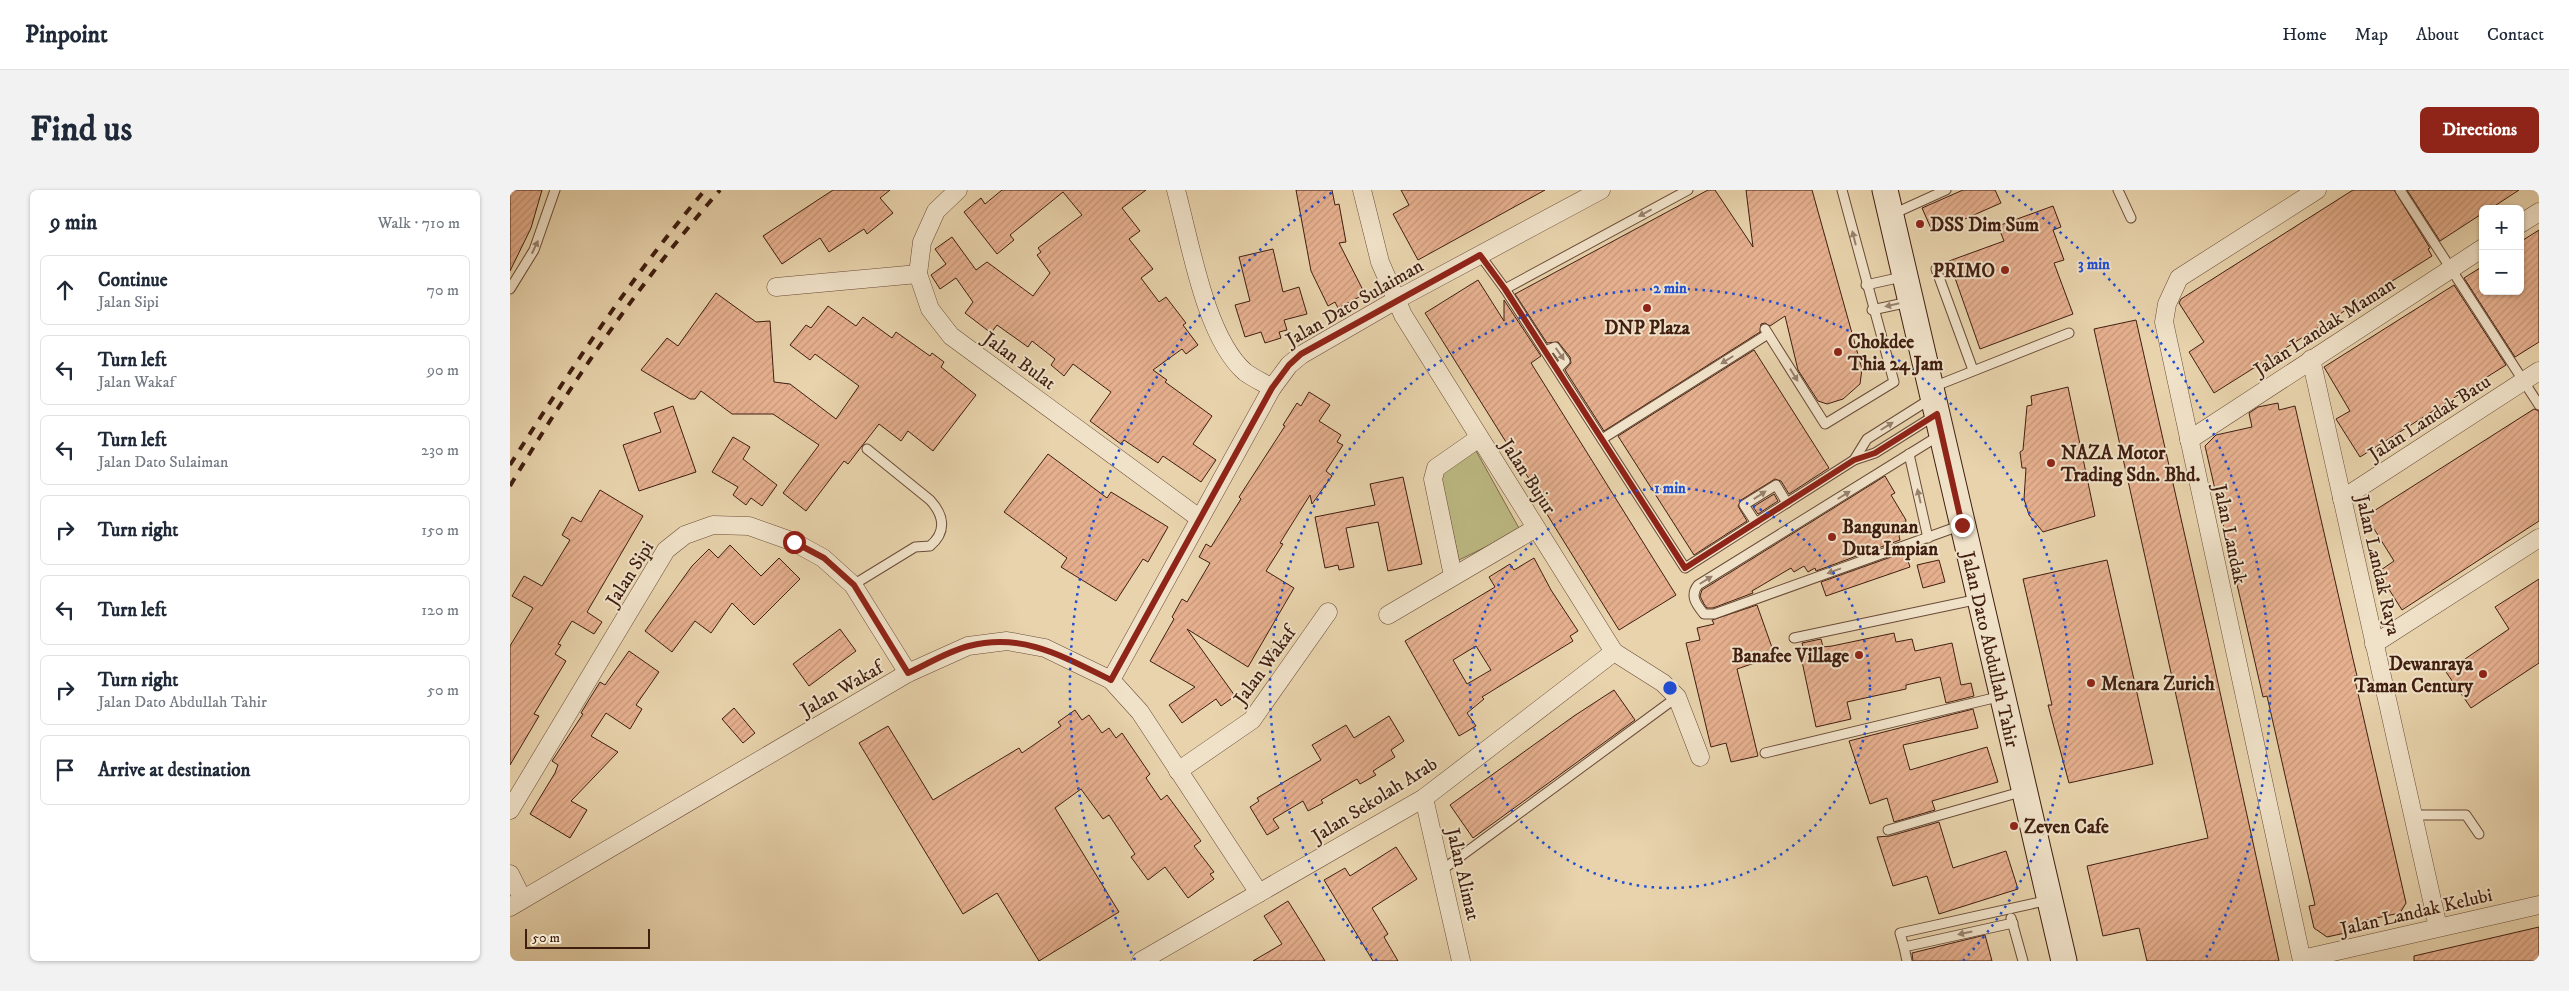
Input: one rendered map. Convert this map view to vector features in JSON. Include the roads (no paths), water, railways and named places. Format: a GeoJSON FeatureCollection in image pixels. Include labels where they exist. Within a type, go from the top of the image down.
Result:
{"type":"FeatureCollection","features":[{"type":"Feature","properties":{"kind":"street","name":"Jalan Bulat"},"geometry":{"type":"LineString","coordinates":[[958,190],[936,211],[922,242],[918,274],[930,309],[951,336],[1199,518]]}},
{"type":"Feature","properties":{"kind":"street"},"geometry":{"type":"LineString","coordinates":[[1176,190],[1209,314],[1228,352],[1246,372],[1272,388]]}},
{"type":"Feature","properties":{"kind":"street","name":"Jalan Bujur"},"geometry":{"type":"LineString","coordinates":[[1362,190],[1380,262],[1403,315],[1614,652],[1663,683],[1677,697],[1700,757]]}},
{"type":"Feature","properties":{"kind":"street","name":"Jalan Dato Sulaiman"},"geometry":{"type":"LineString","coordinates":[[1111,680],[1272,388],[1289,365],[1301,354],[1396,300],[1602,190]]}},
{"type":"Feature","properties":{"kind":"street","name":"Jalan Dato Abdullah Tahir"},"geometry":{"type":"LineString","coordinates":[[1885,190],[2064,961]]}},
{"type":"Feature","properties":{"kind":"street","name":"Jalan Landak"},"geometry":{"type":"LineString","coordinates":[[2302,960],[2164,322],[2167,304],[2179,278],[2317,190]]}},
{"type":"Feature","properties":{"kind":"street"},"geometry":{"type":"LineString","coordinates":[[2524,221],[2539,212]]}},
{"type":"Feature","properties":{"kind":"street","name":"Jalan Landak Maman"},"geometry":{"type":"LineString","coordinates":[[2189,440],[2310,359],[2480,250]]}},
{"type":"Feature","properties":{"kind":"street"},"geometry":{"type":"LineString","coordinates":[[776,286],[918,274]]}},
{"type":"Feature","properties":{"kind":"street","name":"Jalan Landak Raya"},"geometry":{"type":"LineString","coordinates":[[2310,359],[2438,927]]}},
{"type":"Feature","properties":{"kind":"street","name":"Jalan Landak Batu"},"geometry":{"type":"LineString","coordinates":[[2342,498],[2539,371]]}},
{"type":"Feature","properties":{"kind":"street"},"geometry":{"type":"LineString","coordinates":[[1453,576],[1433,479],[1436,468],[1479,438]]}},
{"type":"Feature","properties":{"kind":"street","name":"Jalan Sipi"},"geometry":{"type":"LineString","coordinates":[[510,810],[666,550],[685,536],[713,525],[749,526],[794,542],[824,558],[854,585],[908,673]]}},
{"type":"Feature","properties":{"kind":"street"},"geometry":{"type":"LineString","coordinates":[[1388,615],[1536,528]]}},
{"type":"Feature","properties":{"kind":"street"},"geometry":{"type":"LineString","coordinates":[[2374,644],[2539,538]]}},
{"type":"Feature","properties":{"kind":"street","name":"Jalan Wakaf"},"geometry":{"type":"LineString","coordinates":[[1178,771],[1252,720],[1328,612]]}},
{"type":"Feature","properties":{"kind":"street","name":"Jalan Wakaf"},"geometry":{"type":"LineString","coordinates":[[516,902],[908,673],[968,646],[1008,641],[1045,648],[1111,680],[1140,712],[1259,893]]}},
{"type":"Feature","properties":{"kind":"street","name":"Jalan Sekolah Arab"},"geometry":{"type":"LineString","coordinates":[[1141,961],[1424,798],[1614,652]]}},
{"type":"Feature","properties":{"kind":"street","name":"Jalan Alimat"},"geometry":{"type":"LineString","coordinates":[[1424,798],[1442,870],[1461,961]]}},
{"type":"Feature","properties":{"kind":"street"},"geometry":{"type":"LineString","coordinates":[[510,874],[516,902]]}},
{"type":"Feature","properties":{"kind":"street","name":"Jalan Landak Kelubi"},"geometry":{"type":"LineString","coordinates":[[2302,960],[2539,905]]}},
{"type":"Feature","properties":{"kind":"lane"},"geometry":{"type":"LineString","coordinates":[[510,289],[534,250],[555,190]]}},
{"type":"Feature","properties":{"kind":"lane"},"geometry":{"type":"LineString","coordinates":[[1505,289],[1688,190]]}},
{"type":"Feature","properties":{"kind":"lane"},"geometry":{"type":"LineString","coordinates":[[1602,439],[1767,331],[1825,424],[1894,382],[1872,310],[1842,190]]}},
{"type":"Feature","properties":{"kind":"lane"},"geometry":{"type":"LineString","coordinates":[[1891,216],[1946,190]]}},
{"type":"Feature","properties":{"kind":"lane"},"geometry":{"type":"LineString","coordinates":[[2118,190],[2130,218]]}},
{"type":"Feature","properties":{"kind":"lane"},"geometry":{"type":"LineString","coordinates":[[2400,190],[2539,405]]}},
{"type":"Feature","properties":{"kind":"lane"},"geometry":{"type":"LineString","coordinates":[[1480,255],[1545,350],[1685,568],[1854,460],[1875,453],[1936,408],[1973,370],[2069,333]]}},
{"type":"Feature","properties":{"kind":"lane"},"geometry":{"type":"LineString","coordinates":[[1936,269],[1973,370]]}},
{"type":"Feature","properties":{"kind":"lane"},"geometry":{"type":"LineString","coordinates":[[1866,285],[1905,276]]}},
{"type":"Feature","properties":{"kind":"lane"},"geometry":{"type":"LineString","coordinates":[[1872,310],[1911,301]]}},
{"type":"Feature","properties":{"kind":"lane"},"geometry":{"type":"LineString","coordinates":[[1936,408],[1909,454],[1698,585],[1694,590],[1694,597],[1704,614],[1714,614],[1962,525]]}},
{"type":"Feature","properties":{"kind":"lane"},"geometry":{"type":"LineString","coordinates":[[1854,460],[1866,439],[1936,408]]}},
{"type":"Feature","properties":{"kind":"lane"},"geometry":{"type":"LineString","coordinates":[[854,585],[915,547],[930,546],[940,534],[942,521],[938,509],[930,500],[868,449]]}},
{"type":"Feature","properties":{"kind":"lane"},"geometry":{"type":"LineString","coordinates":[[1909,454],[1928,538]]}},
{"type":"Feature","properties":{"kind":"lane"},"geometry":{"type":"LineString","coordinates":[[1756,523],[1744,505],[1776,485],[1787,503]]}},
{"type":"Feature","properties":{"kind":"lane"},"geometry":{"type":"LineString","coordinates":[[1794,638],[1980,599]]}},
{"type":"Feature","properties":{"kind":"lane"},"geometry":{"type":"LineString","coordinates":[[1765,753],[2002,696]]}},
{"type":"Feature","properties":{"kind":"lane"},"geometry":{"type":"LineString","coordinates":[[1442,870],[1677,697]]}},
{"type":"Feature","properties":{"kind":"lane"},"geometry":{"type":"LineString","coordinates":[[1888,830],[2024,791]]}},
{"type":"Feature","properties":{"kind":"lane"},"geometry":{"type":"LineString","coordinates":[[2413,815],[2466,815],[2479,834]]}},
{"type":"Feature","properties":{"kind":"lane"},"geometry":{"type":"LineString","coordinates":[[1907,961],[1900,933],[2050,900]]}},
{"type":"Feature","properties":{"kind":"lane"},"geometry":{"type":"LineString","coordinates":[[2009,910],[2023,961]]}},
{"type":"Feature","properties":{"kind":"lane"},"geometry":{"type":"LineString","coordinates":[[1904,947],[2013,923]]}},
{"type":"Feature","properties":{"kind":"railway"},"geometry":{"type":"LineString","coordinates":[[510,465],[627,290],[705,190]]}},
{"type":"Feature","properties":{"kind":"railway"},"geometry":{"type":"LineString","coordinates":[[510,486],[608,333],[662,260],[720,190]]}},
{"type":"Feature","properties":{"kind":"place","name":"DSS Dim Sum"},"geometry":{"type":"Point","coordinates":[1920,224]}},
{"type":"Feature","properties":{"kind":"place","name":"PRIMO"},"geometry":{"type":"Point","coordinates":[2005,270]}},
{"type":"Feature","properties":{"kind":"place","name":"DNP Plaza"},"geometry":{"type":"Point","coordinates":[1647,308]}},
{"type":"Feature","properties":{"kind":"place","name":"Chokdee Thia 24 Jam"},"geometry":{"type":"Point","coordinates":[1838,352]}},
{"type":"Feature","properties":{"kind":"place","name":"NAZA Motor Trading Sdn. Bhd."},"geometry":{"type":"Point","coordinates":[2051,463]}},
{"type":"Feature","properties":{"kind":"place","name":"Bangunan Duta Impian"},"geometry":{"type":"Point","coordinates":[1832,537]}},
{"type":"Feature","properties":{"kind":"place","name":"Banafee Village"},"geometry":{"type":"Point","coordinates":[1859,655]}},
{"type":"Feature","properties":{"kind":"place","name":"Dewanraya Taman Century"},"geometry":{"type":"Point","coordinates":[2483,674]}},
{"type":"Feature","properties":{"kind":"place","name":"Menara Zurich"},"geometry":{"type":"Point","coordinates":[2091,683]}},
{"type":"Feature","properties":{"kind":"place","name":"Zeven Cafe"},"geometry":{"type":"Point","coordinates":[2014,826]}}]}
